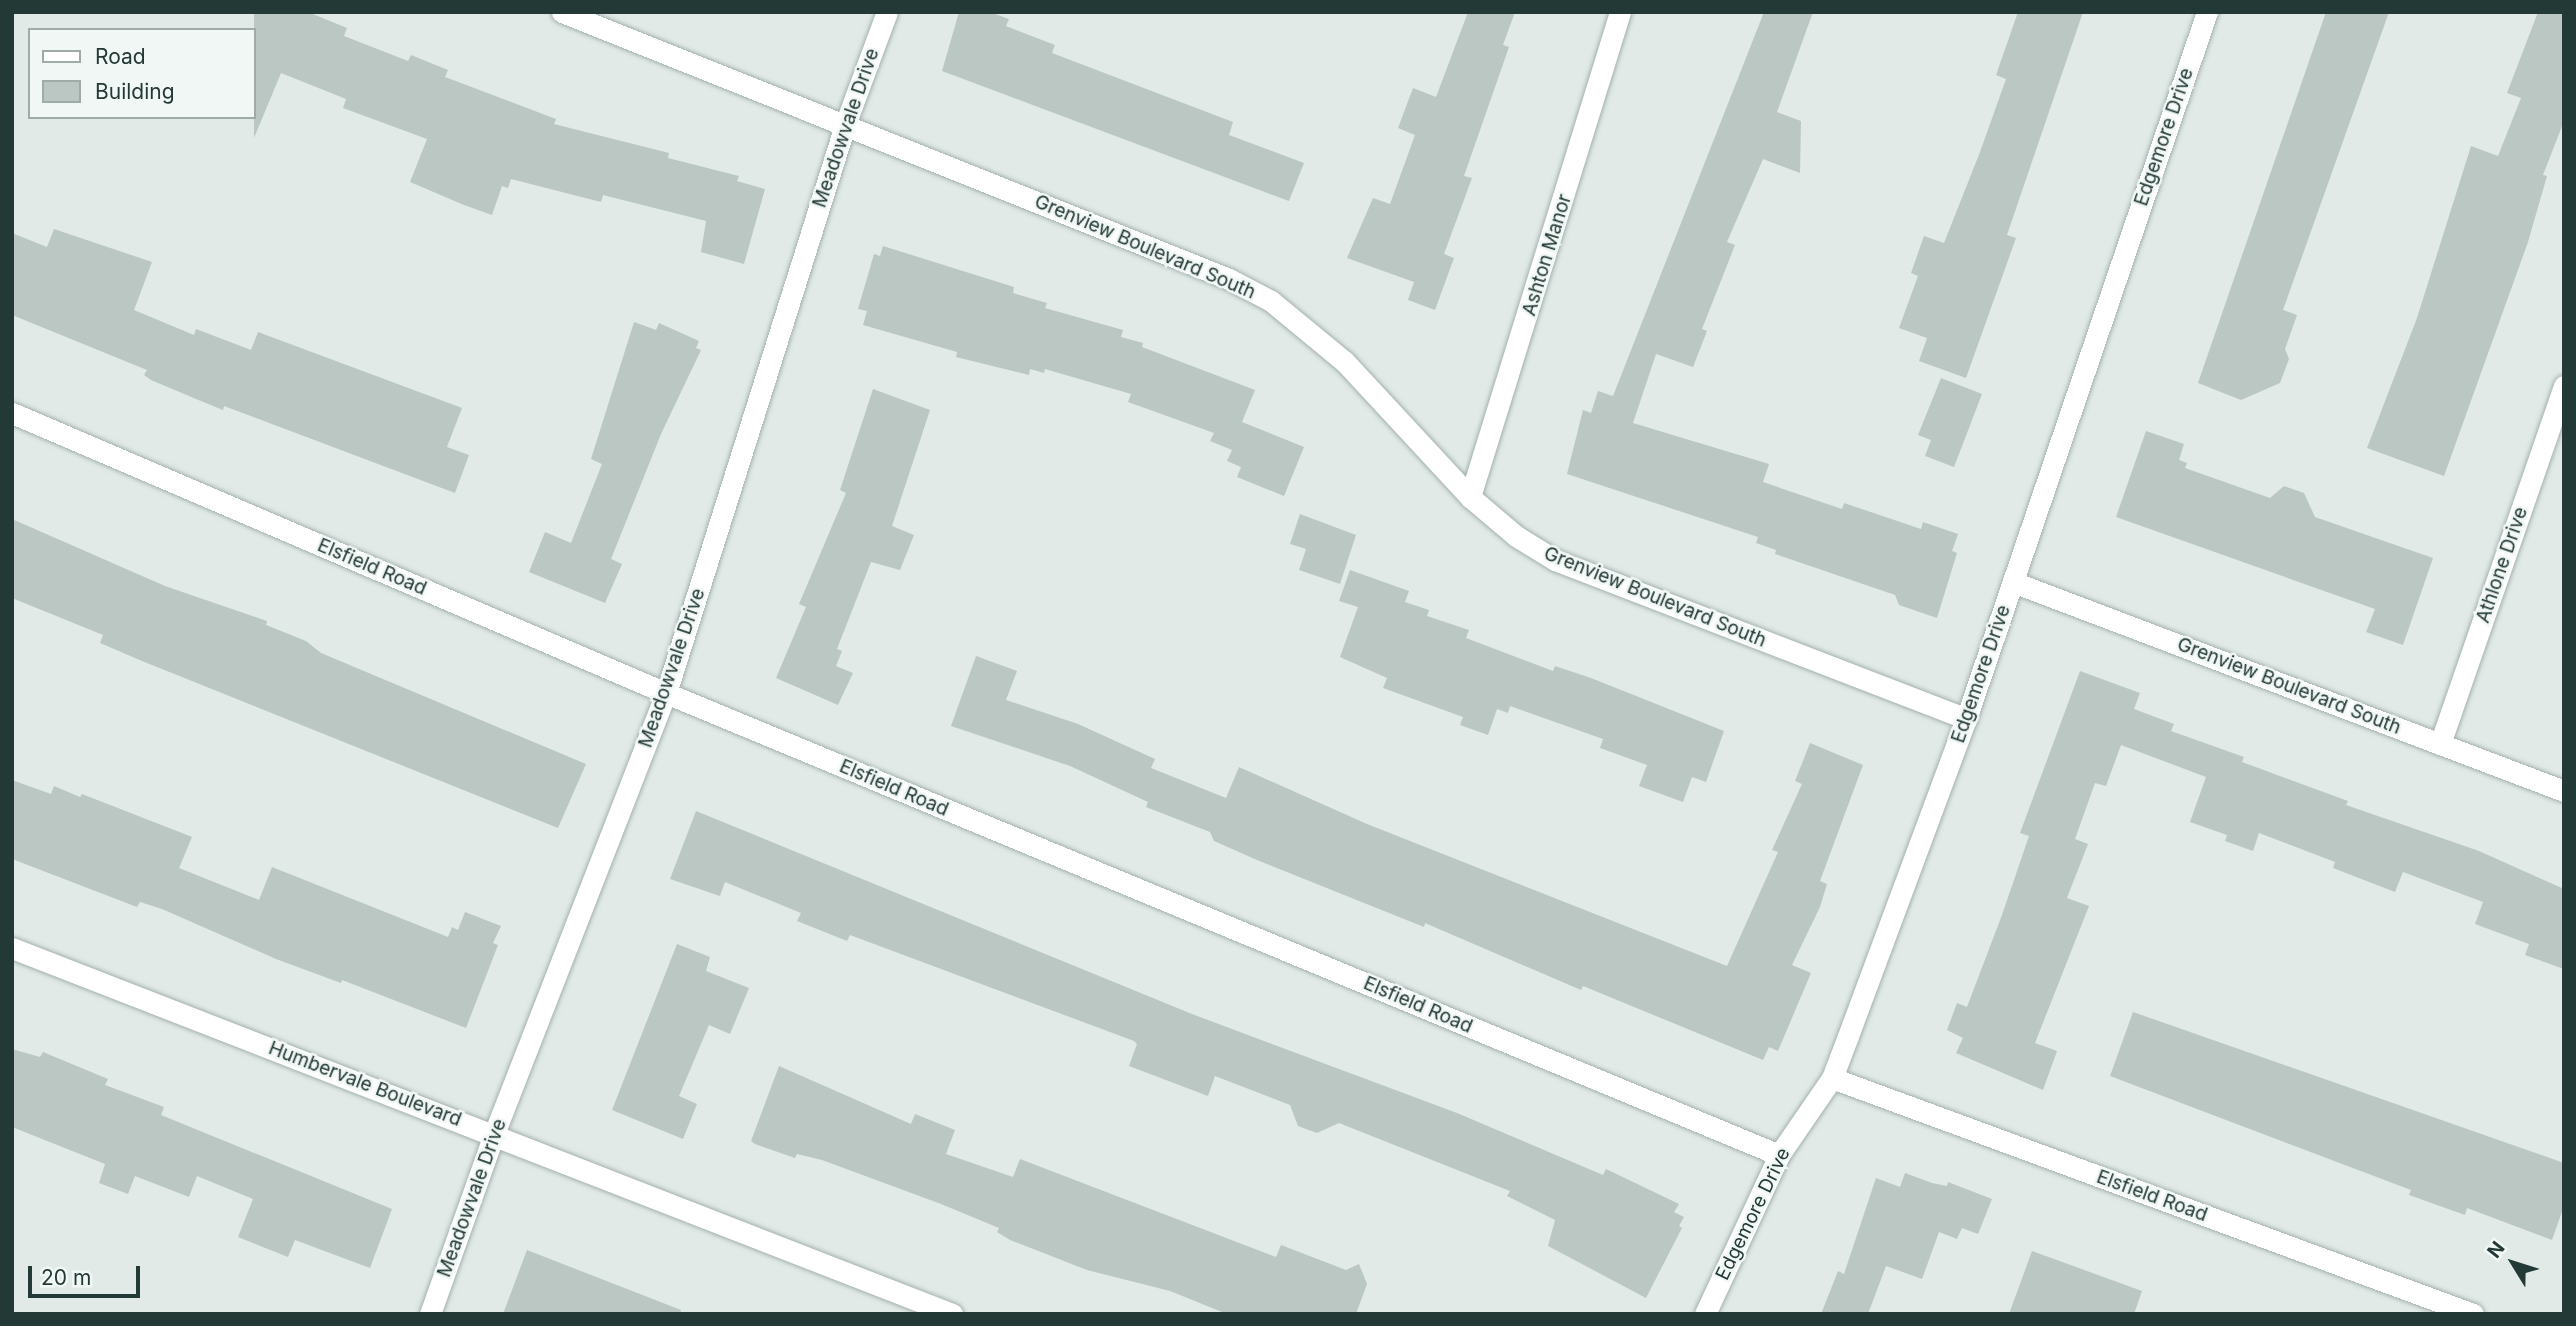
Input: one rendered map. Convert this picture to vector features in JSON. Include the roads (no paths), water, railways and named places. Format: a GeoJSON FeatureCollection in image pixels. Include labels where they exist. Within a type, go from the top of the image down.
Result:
{"type":"FeatureCollection","features":[{"type":"Feature","properties":{"kind":"street","name":"Grenview Boulevard South"},"geometry":{"type":"LineString","coordinates":[[562,12],[846,122],[1229,279],[1271,301],[1345,362],[1470,497],[1516,536],[1555,560],[1966,719]]}},
{"type":"Feature","properties":{"kind":"street","name":"Meadowvale Drive"},"geometry":{"type":"LineString","coordinates":[[430,1314],[494,1134],[666,694],[846,122],[887,12]]}},
{"type":"Feature","properties":{"kind":"street","name":"Ashton Manor"},"geometry":{"type":"LineString","coordinates":[[1470,497],[1620,12]]}},
{"type":"Feature","properties":{"kind":"street","name":"Edgemore Drive"},"geometry":{"type":"LineString","coordinates":[[1705,1314],[1779,1155],[1832,1078],[1966,719],[2207,12]]}},
{"type":"Feature","properties":{"kind":"street","name":"Athlone Drive"},"geometry":{"type":"LineString","coordinates":[[2440,744],[2564,386]]}},
{"type":"Feature","properties":{"kind":"street","name":"Elsfield Road"},"geometry":{"type":"LineString","coordinates":[[12,413],[666,694],[1779,1155]]}},
{"type":"Feature","properties":{"kind":"street","name":"Grenview Boulevard South"},"geometry":{"type":"LineString","coordinates":[[2013,582],[2564,791]]}},
{"type":"Feature","properties":{"kind":"street","name":"Humbervale Boulevard"},"geometry":{"type":"LineString","coordinates":[[12,948],[952,1314]]}},
{"type":"Feature","properties":{"kind":"street","name":"Elsfield Road"},"geometry":{"type":"LineString","coordinates":[[1832,1078],[2473,1314]]}}]}
